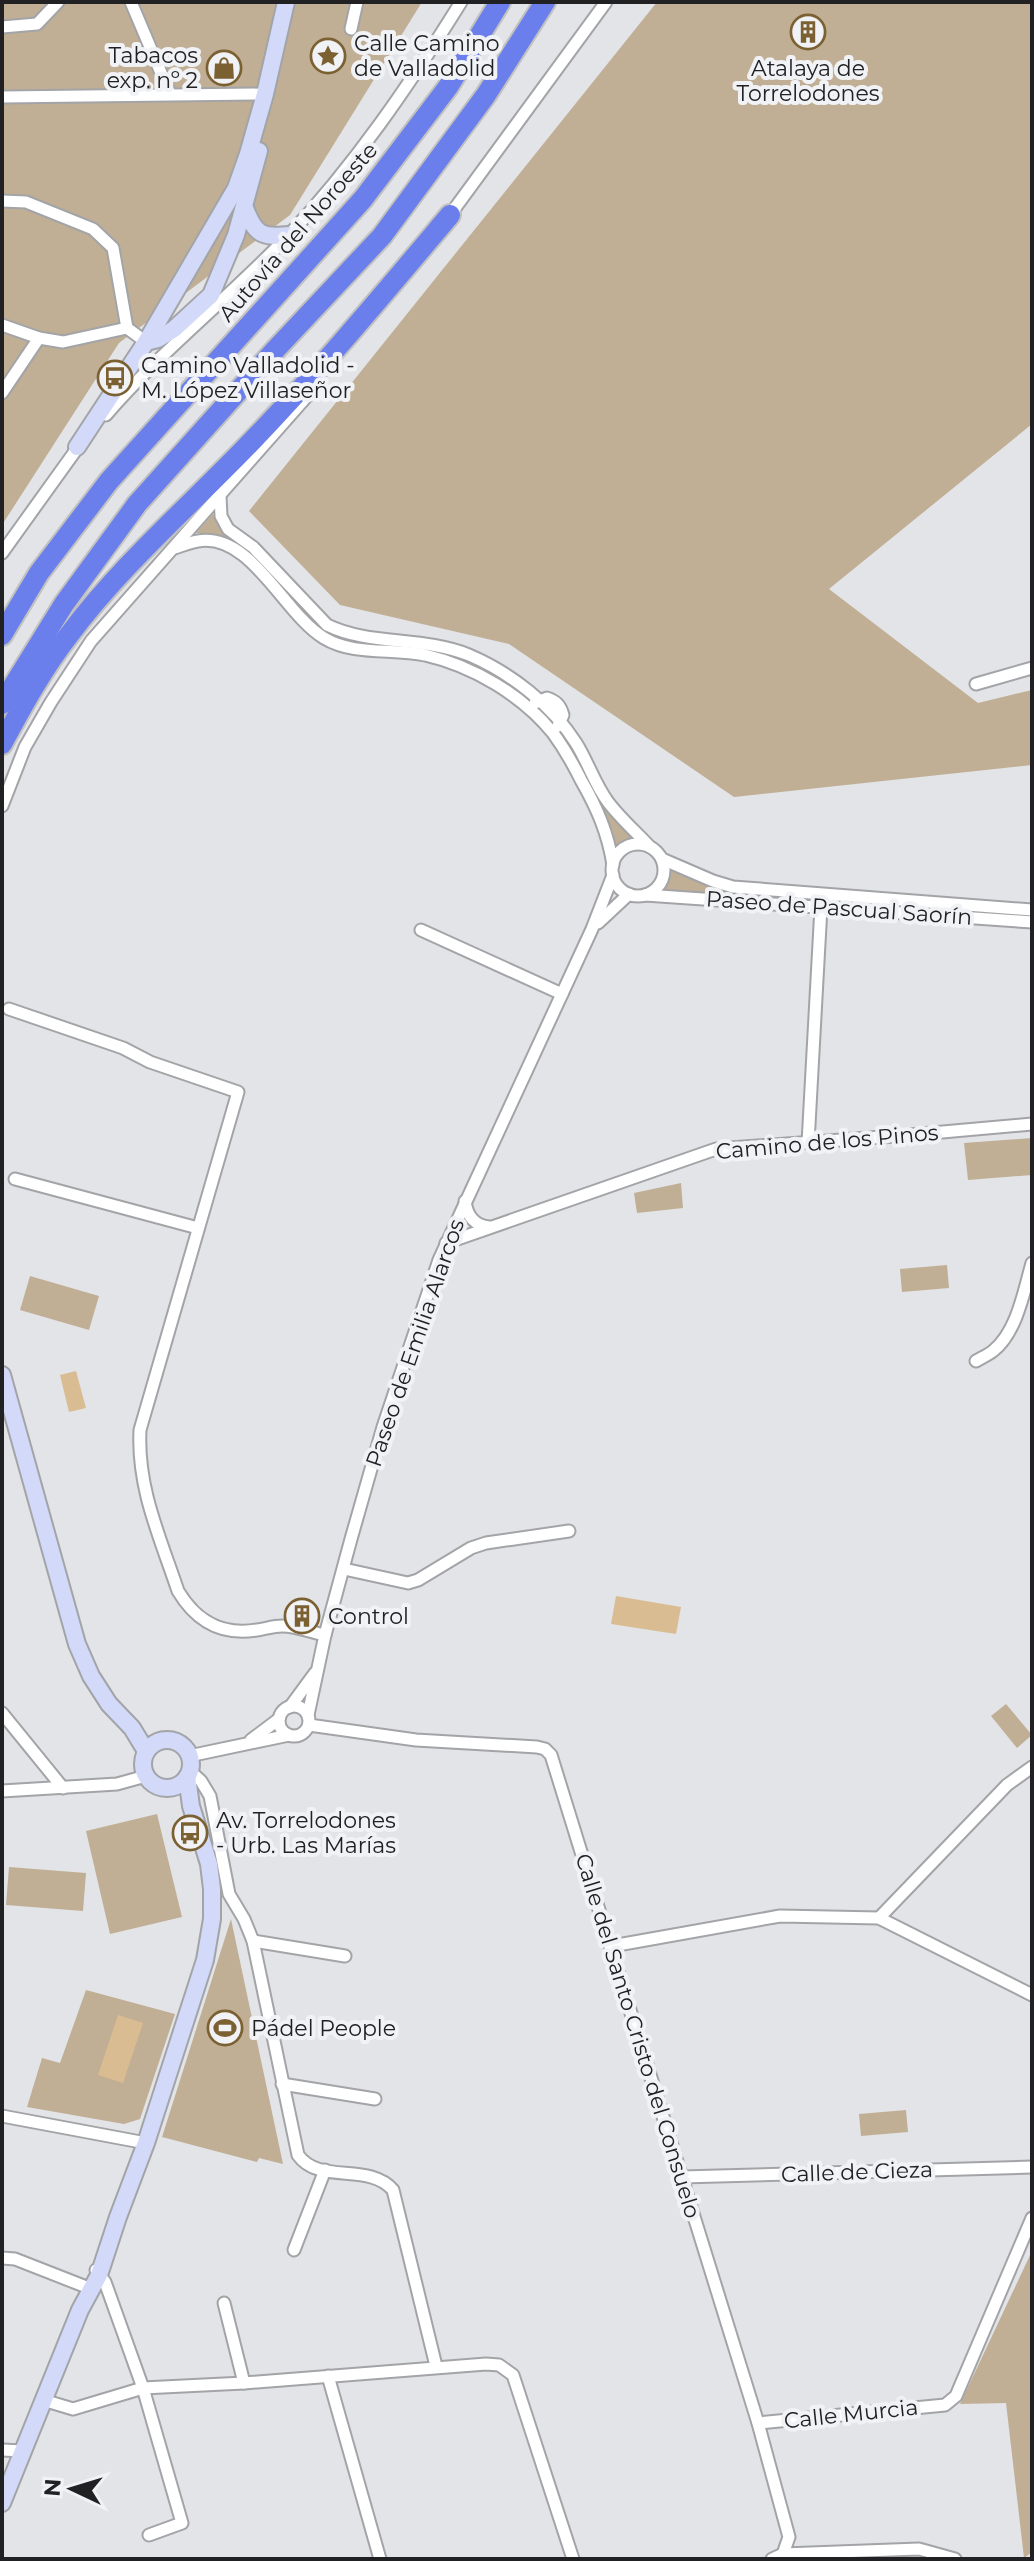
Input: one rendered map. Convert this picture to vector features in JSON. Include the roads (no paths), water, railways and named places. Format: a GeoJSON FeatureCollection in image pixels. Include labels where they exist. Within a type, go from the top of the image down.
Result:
{"type":"FeatureCollection","features":[{"type":"Feature","properties":{"kind":"highway","name":"Autovía del Noroeste"},"geometry":{"type":"LineString","coordinates":[[2,635],[39,573],[109,481],[363,199],[448,87],[500,2]]}},
{"type":"Feature","properties":{"kind":"highway"},"geometry":{"type":"LineString","coordinates":[[2,704],[64,604],[137,504],[382,236],[486,95],[545,2]]}},
{"type":"Feature","properties":{"kind":"highway"},"geometry":{"type":"LineString","coordinates":[[2,744],[24,703],[68,636],[108,587],[255,439],[369,312],[450,215]]}},
{"type":"Feature","properties":{"kind":"main road"},"geometry":{"type":"LineString","coordinates":[[77,447],[146,342],[236,188],[265,94],[286,5]]}},
{"type":"Feature","properties":{"kind":"main road"},"geometry":{"type":"LineString","coordinates":[[146,342],[174,329],[211,295],[227,260],[245,208],[286,5]]}},
{"type":"Feature","properties":{"kind":"main road"},"geometry":{"type":"LineString","coordinates":[[245,208],[259,233],[270,237],[289,235]]}},
{"type":"Feature","properties":{"kind":"main road"},"geometry":{"type":"LineString","coordinates":[[2,1375],[77,1644],[91,1676],[109,1704],[153,1746]]}},
{"type":"Feature","properties":{"kind":"main road"},"geometry":{"type":"LineString","coordinates":[[2,2503],[80,2310],[99,2275],[146,2143],[205,1960],[212,1919],[209,1864],[191,1806],[189,1768],[181,1744],[174,1741],[153,1746],[143,1759],[146,1776],[157,1786],[172,1787],[191,1806]]}},
{"type":"Feature","properties":{"kind":"main road"},"geometry":{"type":"LineString","coordinates":[[172,1787],[189,1768]]}},
{"type":"Feature","properties":{"kind":"main road"},"geometry":{"type":"LineString","coordinates":[[80,2310],[84,2286],[118,2217]]}},
{"type":"Feature","properties":{"kind":"street"},"geometry":{"type":"LineString","coordinates":[[2,27],[37,24],[58,2]]}},
{"type":"Feature","properties":{"kind":"street"},"geometry":{"type":"LineString","coordinates":[[131,2],[170,94]]}},
{"type":"Feature","properties":{"kind":"street"},"geometry":{"type":"LineString","coordinates":[[351,29],[357,2]]}},
{"type":"Feature","properties":{"kind":"street"},"geometry":{"type":"LineString","coordinates":[[2,553],[77,447],[130,387],[289,235],[351,161],[423,63],[461,2]]}},
{"type":"Feature","properties":{"kind":"street"},"geometry":{"type":"LineString","coordinates":[[2,806],[25,747],[83,653],[412,271],[606,2]]}},
{"type":"Feature","properties":{"kind":"street"},"geometry":{"type":"LineString","coordinates":[[2,97],[265,94]]}},
{"type":"Feature","properties":{"kind":"street"},"geometry":{"type":"LineString","coordinates":[[2,201],[26,202],[93,229],[103,238],[113,248],[127,328],[146,342]]}},
{"type":"Feature","properties":{"kind":"street"},"geometry":{"type":"LineString","coordinates":[[2,325],[39,338],[63,342],[127,328]]}},
{"type":"Feature","properties":{"kind":"street"},"geometry":{"type":"LineString","coordinates":[[2,393],[39,338]]}},
{"type":"Feature","properties":{"kind":"street"},"geometry":{"type":"LineString","coordinates":[[174,549],[199,540],[220,542],[242,554],[309,627],[335,644],[447,661],[500,686],[529,710],[556,727],[576,743],[608,802],[662,859],[664,868],[660,885],[645,895],[629,894],[622,890],[613,870],[609,838],[599,812],[564,749],[556,727],[538,700],[508,675],[470,655],[423,642],[358,636],[327,625],[272,565],[228,529],[221,516],[220,496]]}},
{"type":"Feature","properties":{"kind":"street"},"geometry":{"type":"LineString","coordinates":[[976,684],[1032,668]]}},
{"type":"Feature","properties":{"kind":"street"},"geometry":{"type":"LineString","coordinates":[[529,710],[538,700]]}},
{"type":"Feature","properties":{"kind":"street"},"geometry":{"type":"LineString","coordinates":[[613,870],[615,857],[627,846],[643,844],[650,847]]}},
{"type":"Feature","properties":{"kind":"street","name":"Paseo de Pascual Saorín"},"geometry":{"type":"LineString","coordinates":[[662,859],[733,887],[1032,910]]}},
{"type":"Feature","properties":{"kind":"street","name":"Paseo de Emilia Alarcos"},"geometry":{"type":"LineString","coordinates":[[308,1720],[325,1635],[383,1427],[446,1243],[592,929],[613,870]]}},
{"type":"Feature","properties":{"kind":"street","name":"Paseo de Emilia Alarcos"},"geometry":{"type":"LineString","coordinates":[[592,929],[629,894]]}},
{"type":"Feature","properties":{"kind":"street","name":"Paseo de Pascual Saorín"},"geometry":{"type":"LineString","coordinates":[[645,895],[1032,922]]}},
{"type":"Feature","properties":{"kind":"street"},"geometry":{"type":"LineString","coordinates":[[808,1143],[821,907]]}},
{"type":"Feature","properties":{"kind":"street"},"geometry":{"type":"LineString","coordinates":[[421,930],[562,994]]}},
{"type":"Feature","properties":{"kind":"street"},"geometry":{"type":"LineString","coordinates":[[9,1009],[238,1092],[140,1430],[138,1458],[142,1485],[178,1591],[187,1607],[200,1619],[216,1628],[235,1632],[285,1626],[325,1635]]}},
{"type":"Feature","properties":{"kind":"street","name":"Camino de los Pinos"},"geometry":{"type":"LineString","coordinates":[[446,1243],[716,1149],[1032,1124]]}},
{"type":"Feature","properties":{"kind":"street"},"geometry":{"type":"LineString","coordinates":[[15,1179],[198,1228]]}},
{"type":"Feature","properties":{"kind":"street"},"geometry":{"type":"LineString","coordinates":[[465,1201],[469,1216],[475,1222],[490,1227]]}},
{"type":"Feature","properties":{"kind":"street"},"geometry":{"type":"LineString","coordinates":[[976,1361],[994,1350],[1008,1331],[1023,1297],[1032,1263]]}},
{"type":"Feature","properties":{"kind":"street"},"geometry":{"type":"LineString","coordinates":[[344,1569],[408,1583],[486,1543],[569,1531]]}},
{"type":"Feature","properties":{"kind":"street","name":"Paseo de Emilia Alarcos"},"geometry":{"type":"LineString","coordinates":[[290,1707],[318,1669]]}},
{"type":"Feature","properties":{"kind":"street"},"geometry":{"type":"LineString","coordinates":[[247,1742],[301,1735],[308,1720],[300,1708],[285,1709],[279,1719],[247,1742],[189,1768],[210,1796],[229,1894],[253,1941],[298,2155],[304,2163],[325,2170],[386,2181],[393,2190],[436,2366]]}},
{"type":"Feature","properties":{"kind":"street"},"geometry":{"type":"LineString","coordinates":[[2,1713],[63,1788]]}},
{"type":"Feature","properties":{"kind":"street"},"geometry":{"type":"LineString","coordinates":[[279,1719],[283,1731],[289,1735]]}},
{"type":"Feature","properties":{"kind":"street","name":"Calle del Santo Cristo del Consuelo"},"geometry":{"type":"LineString","coordinates":[[308,1720],[416,1740],[545,1749],[551,1755],[758,2423],[789,2537],[778,2556]]}},
{"type":"Feature","properties":{"kind":"street"},"geometry":{"type":"LineString","coordinates":[[879,1918],[1007,1785],[1032,1767]]}},
{"type":"Feature","properties":{"kind":"street"},"geometry":{"type":"LineString","coordinates":[[2,1791],[125,1783],[146,1776]]}},
{"type":"Feature","properties":{"kind":"street"},"geometry":{"type":"LineString","coordinates":[[612,1946],[780,1916],[879,1918],[1032,1995]]}},
{"type":"Feature","properties":{"kind":"street"},"geometry":{"type":"LineString","coordinates":[[253,1941],[345,1956]]}},
{"type":"Feature","properties":{"kind":"street"},"geometry":{"type":"LineString","coordinates":[[282,2084],[375,2099]]}},
{"type":"Feature","properties":{"kind":"street"},"geometry":{"type":"LineString","coordinates":[[2,2116],[146,2143]]}},
{"type":"Feature","properties":{"kind":"street","name":"Calle de Cieza"},"geometry":{"type":"LineString","coordinates":[[682,2177],[1032,2167]]}},
{"type":"Feature","properties":{"kind":"street"},"geometry":{"type":"LineString","coordinates":[[294,2250],[325,2170]]}},
{"type":"Feature","properties":{"kind":"street","name":"Calle Murcia"},"geometry":{"type":"LineString","coordinates":[[758,2423],[945,2405],[956,2396],[1032,2218]]}},
{"type":"Feature","properties":{"kind":"street"},"geometry":{"type":"LineString","coordinates":[[2,2258],[15,2259],[84,2286]]}},
{"type":"Feature","properties":{"kind":"street"},"geometry":{"type":"LineString","coordinates":[[99,2275],[105,2282],[143,2388],[182,2523],[149,2535]]}},
{"type":"Feature","properties":{"kind":"street"},"geometry":{"type":"LineString","coordinates":[[224,2303],[244,2383]]}},
{"type":"Feature","properties":{"kind":"street"},"geometry":{"type":"LineString","coordinates":[[43,2400],[73,2409],[143,2388],[244,2383],[436,2366],[499,2365],[513,2375],[573,2559]]}},
{"type":"Feature","properties":{"kind":"street"},"geometry":{"type":"LineString","coordinates":[[328,2376],[380,2559]]}},
{"type":"Feature","properties":{"kind":"street"},"geometry":{"type":"LineString","coordinates":[[2,2450],[23,2451]]}},
{"type":"Feature","properties":{"kind":"street"},"geometry":{"type":"LineString","coordinates":[[778,2556],[919,2549],[955,2559]]}},
{"type":"Feature","properties":{"kind":"place","name":"Atalaya de Torrelodones"},"geometry":{"type":"Point","coordinates":[808,32]}},
{"type":"Feature","properties":{"kind":"place","name":"Calle Camino de Valladolid"},"geometry":{"type":"Point","coordinates":[328,56]}},
{"type":"Feature","properties":{"kind":"place","name":"Tabacos exp. nº 2"},"geometry":{"type":"Point","coordinates":[224,68]}},
{"type":"Feature","properties":{"kind":"place","name":"Camino Valladolid - M. López Villaseñor"},"geometry":{"type":"Point","coordinates":[115,378]}},
{"type":"Feature","properties":{"kind":"place","name":"Control"},"geometry":{"type":"Point","coordinates":[302,1616]}},
{"type":"Feature","properties":{"kind":"place","name":"Av. Torrelodones - Urb. Las Marías"},"geometry":{"type":"Point","coordinates":[190,1833]}},
{"type":"Feature","properties":{"kind":"place","name":"Pádel People"},"geometry":{"type":"Point","coordinates":[225,2028]}}]}
